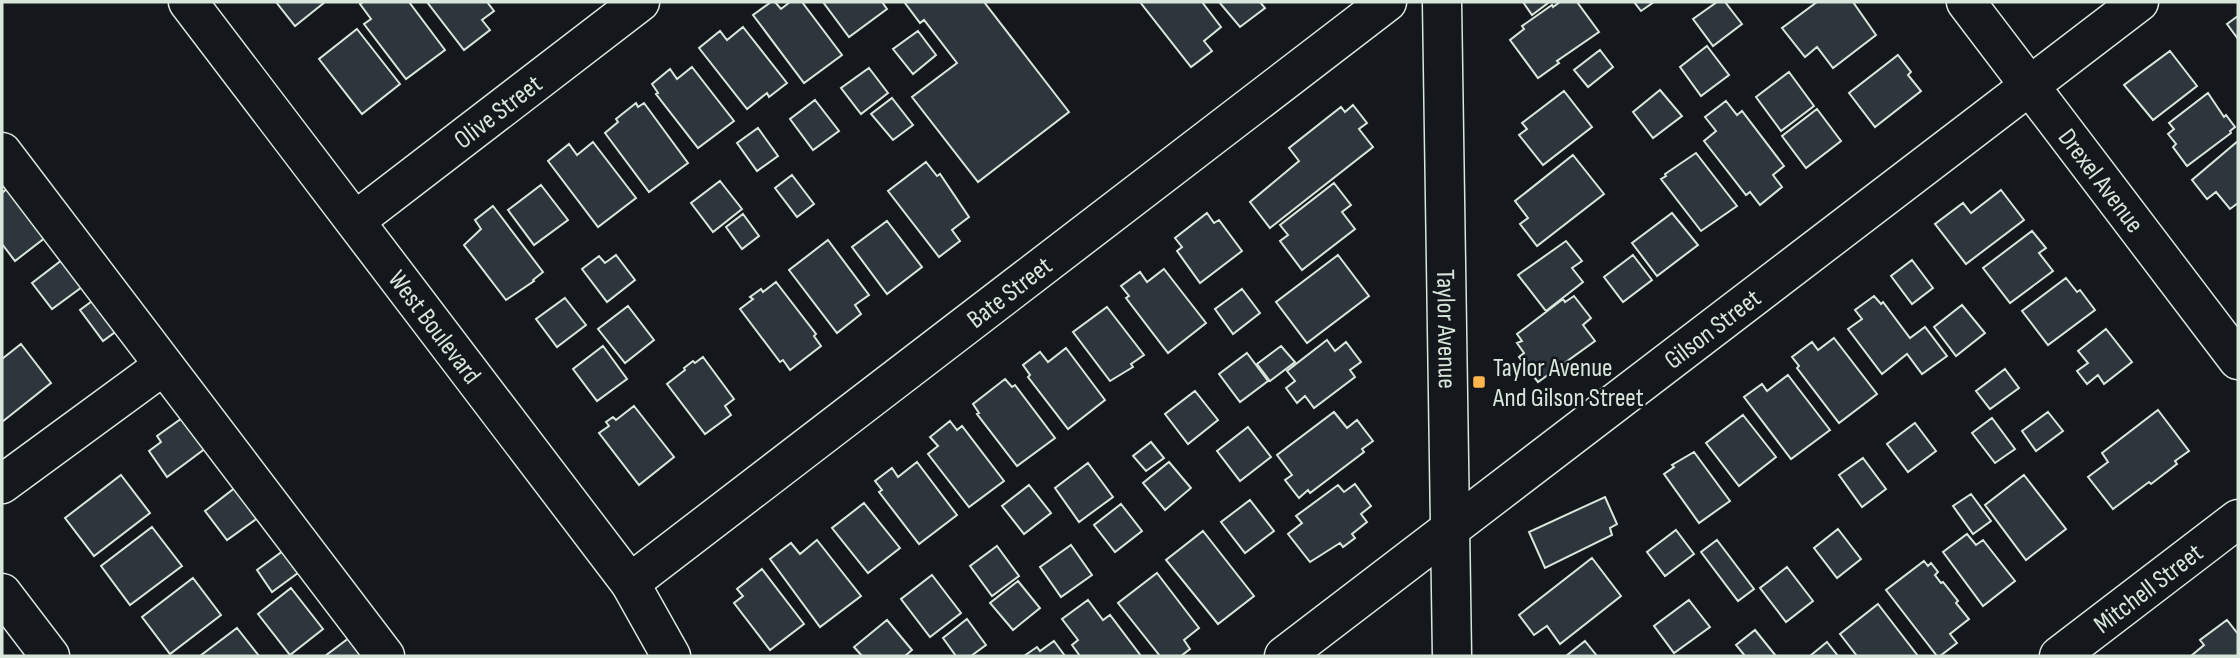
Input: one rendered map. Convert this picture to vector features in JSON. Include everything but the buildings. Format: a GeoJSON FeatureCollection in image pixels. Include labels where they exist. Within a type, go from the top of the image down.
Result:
{"type":"FeatureCollection","features":[{"type":"Feature","properties":{"kind":"street","name":"West Boulevard"},"geometry":{"type":"LineString","coordinates":[[188,2],[630,583],[671,656]]}},
{"type":"Feature","properties":{"kind":"street","name":"Olive Street"},"geometry":{"type":"LineString","coordinates":[[355,221],[640,2]]}},
{"type":"Feature","properties":{"kind":"street","name":"Bate Street"},"geometry":{"type":"LineString","coordinates":[[630,583],[1387,2]]}},
{"type":"Feature","properties":{"kind":"street","name":"Taylor Avenue"},"geometry":{"type":"LineString","coordinates":[[1442,2],[1452,656]]}},
{"type":"Feature","properties":{"kind":"street","name":"Drexel Avenue"},"geometry":{"type":"LineString","coordinates":[[1966,2],[2238,360]]}},
{"type":"Feature","properties":{"kind":"street","name":"Gilson Street"},"geometry":{"type":"LineString","coordinates":[[1284,656],[2140,2]]}},
{"type":"Feature","properties":{"kind":"street"},"geometry":{"type":"LineString","coordinates":[[2,152],[385,656]]}},
{"type":"Feature","properties":{"kind":"street"},"geometry":{"type":"LineString","coordinates":[[2,484],[163,366]]}},
{"type":"Feature","properties":{"kind":"street","name":"Mitchell Street"},"geometry":{"type":"LineString","coordinates":[[2059,656],[2238,519]]}},
{"type":"Feature","properties":{"kind":"street"},"geometry":{"type":"LineString","coordinates":[[2,593],[50,656]]}},
{"type":"Feature","properties":{"kind":"place","name":"Taylor Avenue And Gilson Street"},"geometry":{"type":"Point","coordinates":[1479,382]}}]}
